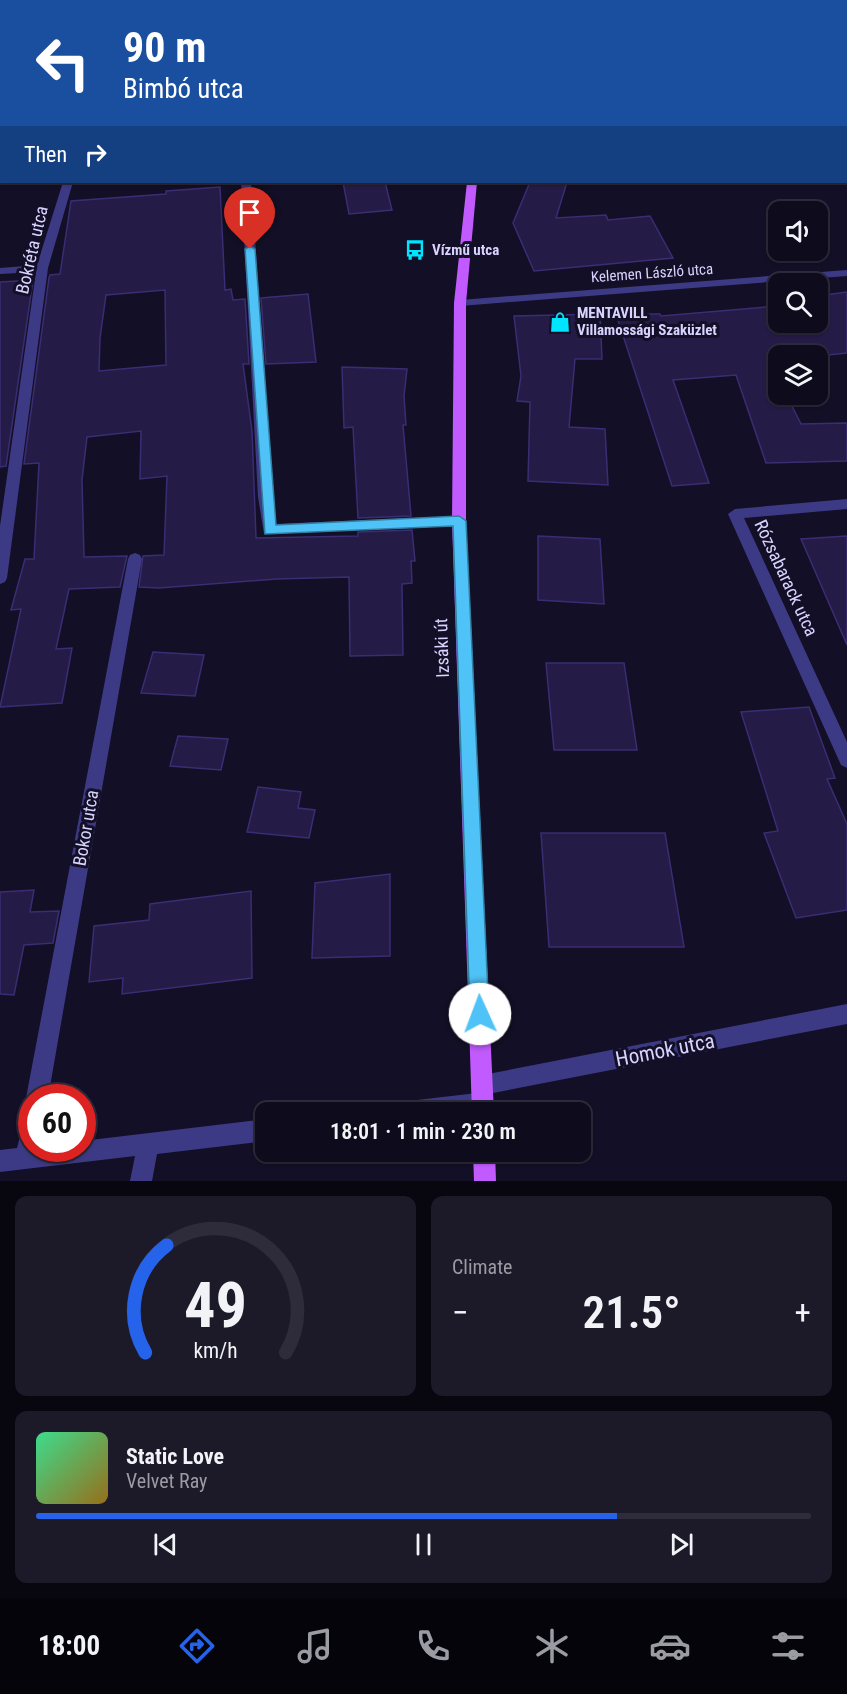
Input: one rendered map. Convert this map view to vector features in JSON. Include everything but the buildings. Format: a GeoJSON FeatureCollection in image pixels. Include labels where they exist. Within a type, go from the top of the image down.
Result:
{"type":"FeatureCollection","features":[{"type":"Feature","properties":{"kind":"main road","name":"Izsáki út"},"geometry":{"type":"LineString","coordinates":[[472,183],[460,303],[459,521],[483,1100]]}},
{"type":"Feature","properties":{"kind":"main road"},"geometry":{"type":"LineString","coordinates":[[484,1162],[485,1181]]}},
{"type":"Feature","properties":{"kind":"street","name":"Bokréta utca"},"geometry":{"type":"LineString","coordinates":[[0,578],[42,268],[68,183]]}},
{"type":"Feature","properties":{"kind":"street"},"geometry":{"type":"LineString","coordinates":[[246,183],[265,497],[269,530],[459,521]]}},
{"type":"Feature","properties":{"kind":"street"},"geometry":{"type":"LineString","coordinates":[[0,271],[42,268]]}},
{"type":"Feature","properties":{"kind":"street","name":"Kelemen László utca"},"geometry":{"type":"LineString","coordinates":[[460,303],[847,273]]}},
{"type":"Feature","properties":{"kind":"street","name":"Rózsabarack utca"},"geometry":{"type":"LineString","coordinates":[[847,504],[735,514],[847,759]]}},
{"type":"Feature","properties":{"kind":"street","name":"Bokor utca"},"geometry":{"type":"LineString","coordinates":[[40,1084],[135,559]]}},
{"type":"Feature","properties":{"kind":"street","name":"Homok utca"},"geometry":{"type":"LineString","coordinates":[[483,1100],[847,1014]]}},
{"type":"Feature","properties":{"kind":"street"},"geometry":{"type":"LineString","coordinates":[[96,1150],[255,1131]]}},
{"type":"Feature","properties":{"kind":"street"},"geometry":{"type":"LineString","coordinates":[[141,1181],[148,1144]]}},
{"type":"Feature","properties":{"kind":"street"},"geometry":{"type":"LineString","coordinates":[[0,1161],[18,1159]]}},
{"type":"Feature","properties":{"kind":"place","name":"Vízmű utca"},"geometry":{"type":"Point","coordinates":[415,250]}},
{"type":"Feature","properties":{"kind":"place","name":"MENTAVILL Villamossági Szaküzlet"},"geometry":{"type":"Point","coordinates":[560,322]}},
{"type":"Feature","properties":{"kind":"route"},"geometry":{"type":"LineString","coordinates":[[250,249],[269,530],[459,521],[480,1014]]}}]}
